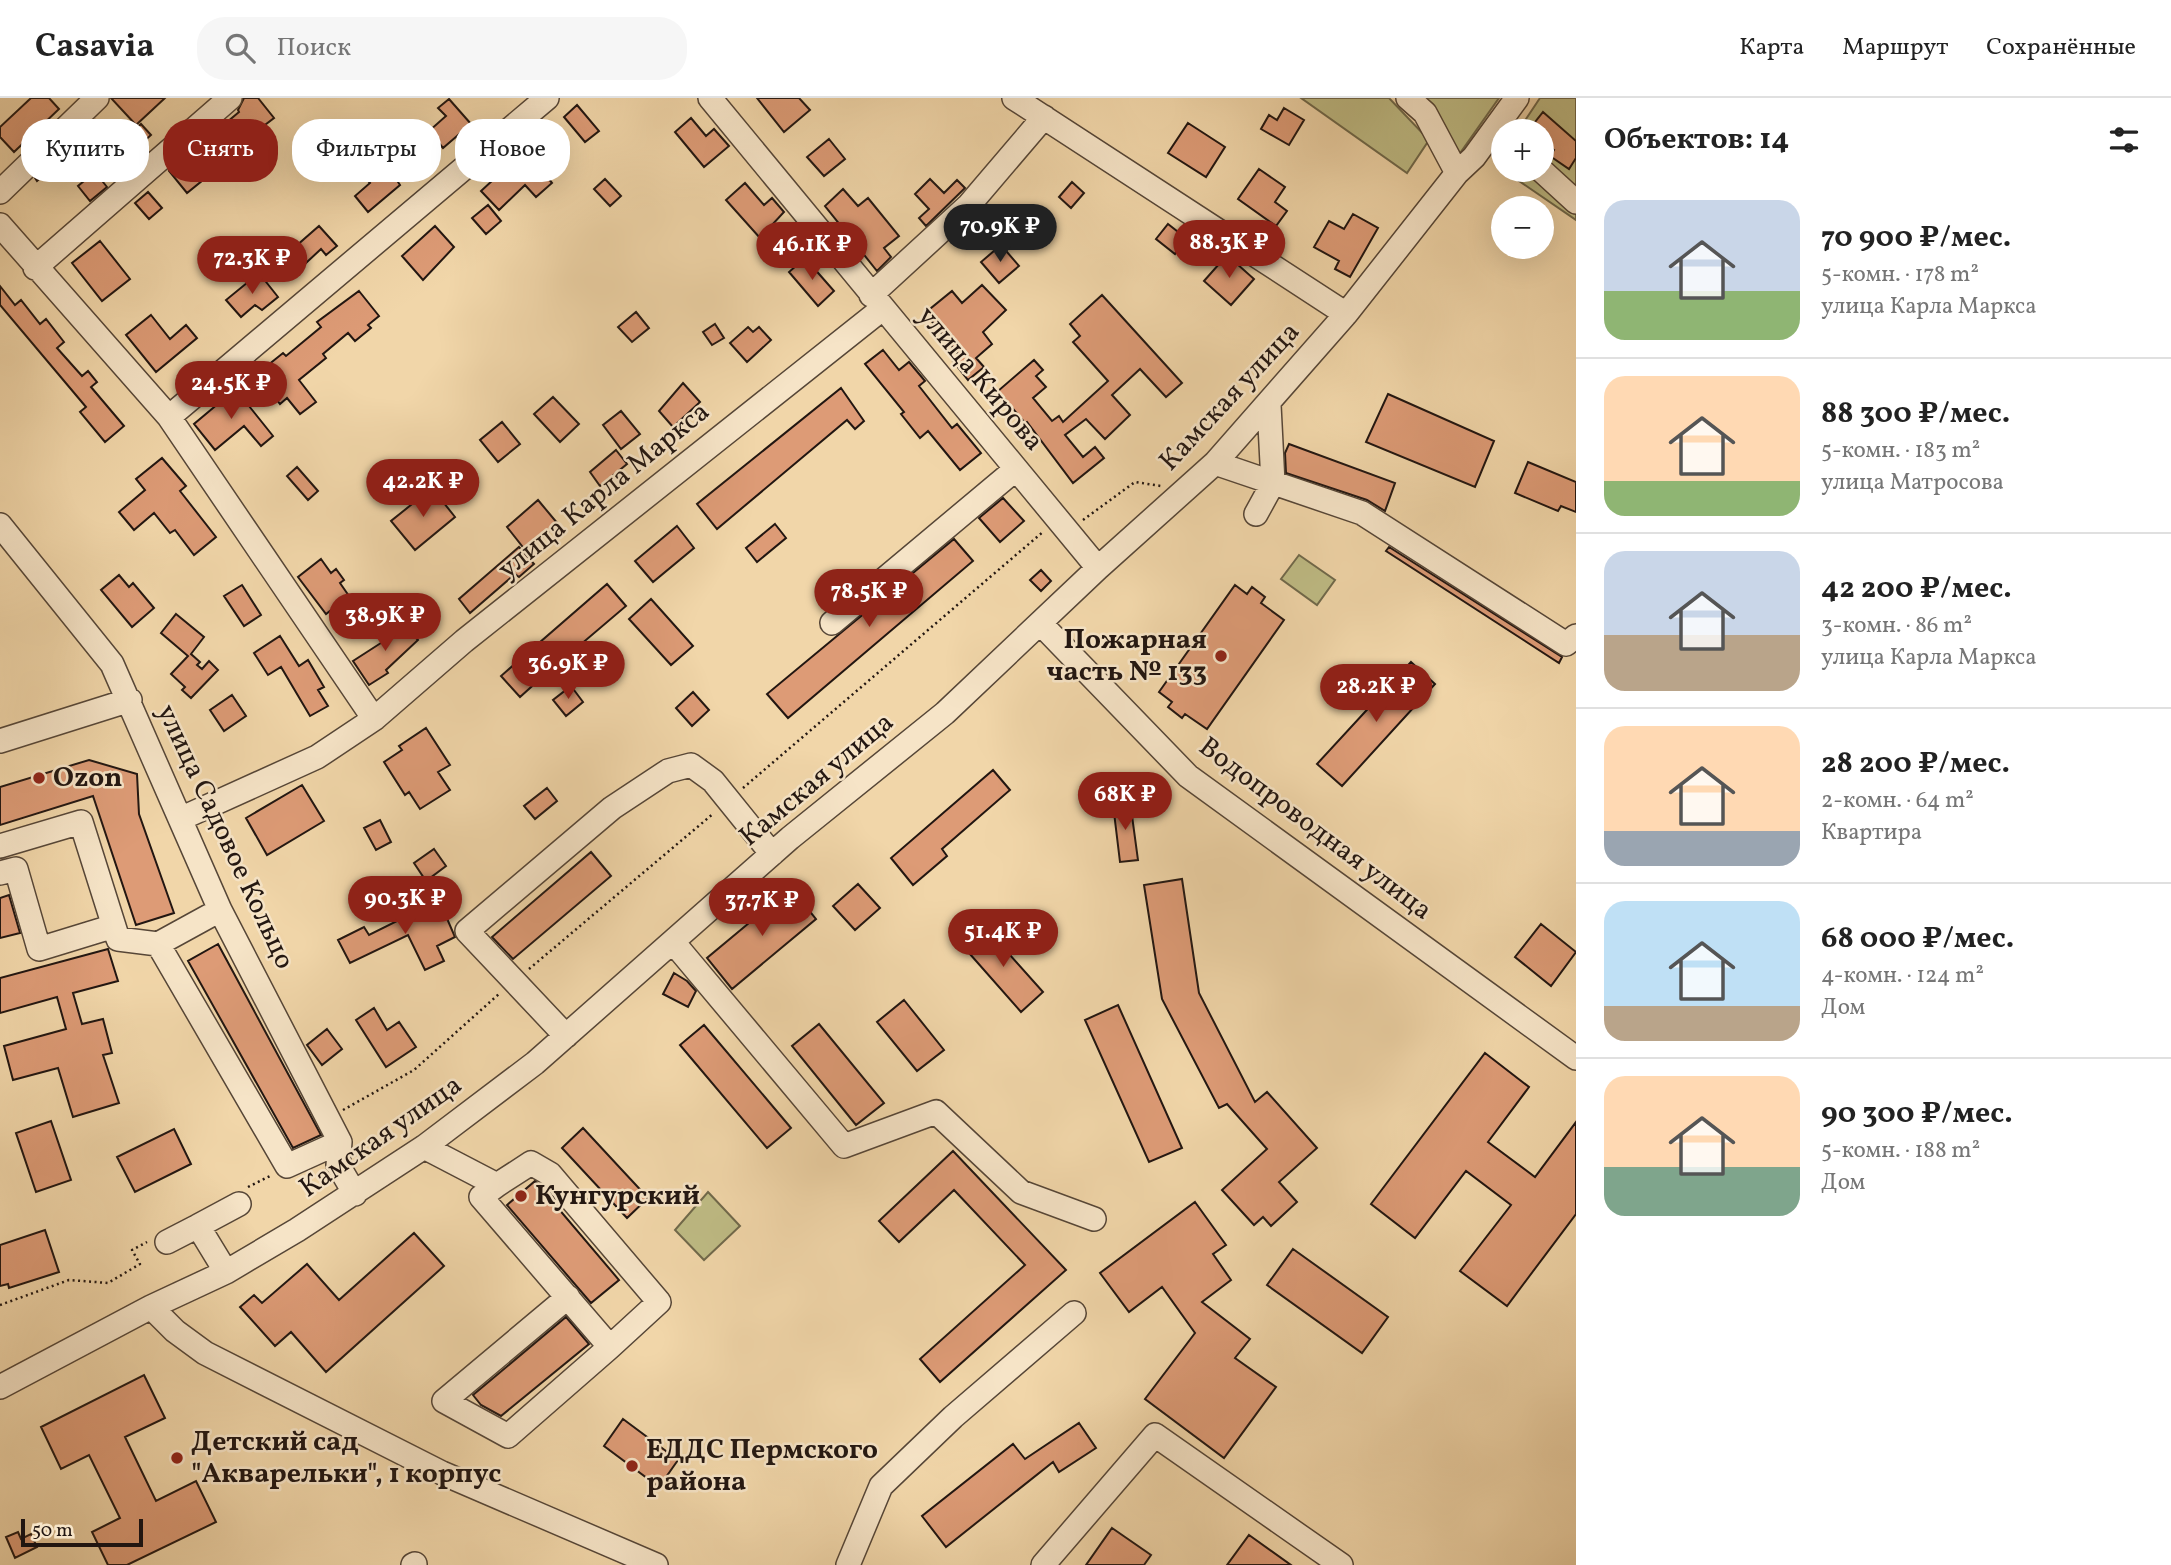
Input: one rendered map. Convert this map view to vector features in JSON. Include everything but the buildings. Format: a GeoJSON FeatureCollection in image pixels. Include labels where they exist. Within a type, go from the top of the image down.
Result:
{"type":"FeatureCollection","features":[{"type":"Feature","properties":{"kind":"street"},"geometry":{"type":"LineString","coordinates":[[0,192],[97,98]]}},
{"type":"Feature","properties":{"kind":"street"},"geometry":{"type":"LineString","coordinates":[[35,268],[230,98]]}},
{"type":"Feature","properties":{"kind":"street"},"geometry":{"type":"LineString","coordinates":[[169,417],[547,98]]}},
{"type":"Feature","properties":{"kind":"street","name":"улица Кирова"},"geometry":{"type":"LineString","coordinates":[[710,98],[1016,469],[1069,521],[1098,568]]}},
{"type":"Feature","properties":{"kind":"street"},"geometry":{"type":"LineString","coordinates":[[1014,98],[1346,314]]}},
{"type":"Feature","properties":{"kind":"street"},"geometry":{"type":"LineString","coordinates":[[1408,98],[1425,113],[1457,173]]}},
{"type":"Feature","properties":{"kind":"street","name":"Камская улица"},"geometry":{"type":"LineString","coordinates":[[1506,119],[1517,98]]}},
{"type":"Feature","properties":{"kind":"street","name":"улица Карла Маркса"},"geometry":{"type":"LineString","coordinates":[[180,819],[317,757],[374,719],[464,641],[877,302],[969,205],[1044,117]]}},
{"type":"Feature","properties":{"kind":"street","name":"Камская улица"},"geometry":{"type":"LineString","coordinates":[[0,1387],[151,1307],[226,1272],[355,1194],[424,1147],[566,1036],[772,854],[946,713],[1098,568],[1215,463],[1269,405],[1346,314],[1457,173],[1491,139]]}},
{"type":"Feature","properties":{"kind":"street"},"geometry":{"type":"LineString","coordinates":[[1554,182],[1576,202]]}},
{"type":"Feature","properties":{"kind":"street"},"geometry":{"type":"LineString","coordinates":[[0,225],[35,268],[169,417],[374,719]]}},
{"type":"Feature","properties":{"kind":"street"},"geometry":{"type":"LineString","coordinates":[[1256,514],[1273,483],[1269,405]]}},
{"type":"Feature","properties":{"kind":"street"},"geometry":{"type":"LineString","coordinates":[[1215,463],[1362,513],[1566,644],[1576,636]]}},
{"type":"Feature","properties":{"kind":"street"},"geometry":{"type":"LineString","coordinates":[[832,623],[1016,469]]}},
{"type":"Feature","properties":{"kind":"street","name":"улица Садовое Кольцо"},"geometry":{"type":"LineString","coordinates":[[0,525],[112,664],[220,910],[341,1142],[338,1165],[355,1194]]}},
{"type":"Feature","properties":{"kind":"street","name":"Водопроводная улица"},"geometry":{"type":"LineString","coordinates":[[1040,623],[1188,776],[1576,1058]]}},
{"type":"Feature","properties":{"kind":"street"},"geometry":{"type":"LineString","coordinates":[[0,741],[130,700]]}},
{"type":"Feature","properties":{"kind":"street"},"geometry":{"type":"LineString","coordinates":[[566,1036],[467,931],[612,807],[668,771],[691,765],[713,781],[772,854]]}},
{"type":"Feature","properties":{"kind":"street"},"geometry":{"type":"LineString","coordinates":[[0,846],[81,822],[118,939],[158,944],[220,910]]}},
{"type":"Feature","properties":{"kind":"street"},"geometry":{"type":"LineString","coordinates":[[0,873],[16,869],[39,949],[114,926]]}},
{"type":"Feature","properties":{"kind":"street"},"geometry":{"type":"LineString","coordinates":[[673,942],[844,1146],[936,1112],[1021,1192],[1094,1219]]}},
{"type":"Feature","properties":{"kind":"street"},"geometry":{"type":"LineString","coordinates":[[158,944],[287,1166],[341,1142]]}},
{"type":"Feature","properties":{"kind":"street"},"geometry":{"type":"LineString","coordinates":[[424,1147],[497,1185]]}},
{"type":"Feature","properties":{"kind":"street"},"geometry":{"type":"LineString","coordinates":[[568,1297],[444,1401],[508,1436],[610,1347],[659,1302],[550,1174],[531,1163],[481,1197],[568,1297],[610,1347]]}},
{"type":"Feature","properties":{"kind":"street"},"geometry":{"type":"LineString","coordinates":[[158,1241],[198,1226],[239,1204]]}},
{"type":"Feature","properties":{"kind":"street"},"geometry":{"type":"LineString","coordinates":[[198,1226],[226,1272]]}},
{"type":"Feature","properties":{"kind":"street"},"geometry":{"type":"LineString","coordinates":[[151,1307],[175,1331],[205,1353],[442,1474],[656,1565]]}},
{"type":"Feature","properties":{"kind":"street"},"geometry":{"type":"LineString","coordinates":[[848,1565],[881,1486],[953,1417],[1074,1313]]}},
{"type":"Feature","properties":{"kind":"street"},"geometry":{"type":"LineString","coordinates":[[1043,1565],[1155,1435],[1341,1565]]}},
{"type":"Feature","properties":{"kind":"path"},"geometry":{"type":"LineString","coordinates":[[328,1119],[414,1070],[513,982],[792,747],[1069,521],[1135,482],[1185,490]]}},
{"type":"Feature","properties":{"kind":"path"},"geometry":{"type":"LineString","coordinates":[[239,1204],[242,1191],[287,1166]]}},
{"type":"Feature","properties":{"kind":"path"},"geometry":{"type":"LineString","coordinates":[[0,1305],[69,1280],[107,1283],[140,1264],[132,1250],[158,1241]]}},
{"type":"Feature","properties":{"kind":"shaded area"},"geometry":{"type":"Polygon","coordinates":[[[1301,98],[1389,98],[1429,140],[1407,173],[1301,98]]]}},
{"type":"Feature","properties":{"kind":"shaded area"},"geometry":{"type":"Polygon","coordinates":[[[1418,98],[1499,98],[1458,156],[1418,98]]]}},
{"type":"Feature","properties":{"kind":"shaded area"},"geometry":{"type":"Polygon","coordinates":[[[1540,98],[1576,98],[1576,220],[1554,205],[1554,196],[1541,196],[1521,182],[1554,182],[1554,119],[1526,119],[1540,98]]]}},
{"type":"Feature","properties":{"kind":"shaded area"},"geometry":{"type":"Polygon","coordinates":[[[1299,555],[1335,580],[1317,605],[1281,579],[1299,555]]]}},
{"type":"Feature","properties":{"kind":"shaded area"},"geometry":{"type":"Polygon","coordinates":[[[708,1192],[740,1226],[704,1260],[675,1230],[708,1192]]]}},
{"type":"Feature","properties":{"kind":"place","name":"Пожарная часть № 133"},"geometry":{"type":"Point","coordinates":[1221,656]}},
{"type":"Feature","properties":{"kind":"place","name":"Ozon"},"geometry":{"type":"Point","coordinates":[39,778]}},
{"type":"Feature","properties":{"kind":"place","name":"Кунгурский"},"geometry":{"type":"Point","coordinates":[521,1196]}},
{"type":"Feature","properties":{"kind":"place","name":"Детский сад \"Акварельки\", 1 корпус"},"geometry":{"type":"Point","coordinates":[177,1458]}},
{"type":"Feature","properties":{"kind":"place","name":"ЕДДС Пермского района"},"geometry":{"type":"Point","coordinates":[632,1466]}}]}
